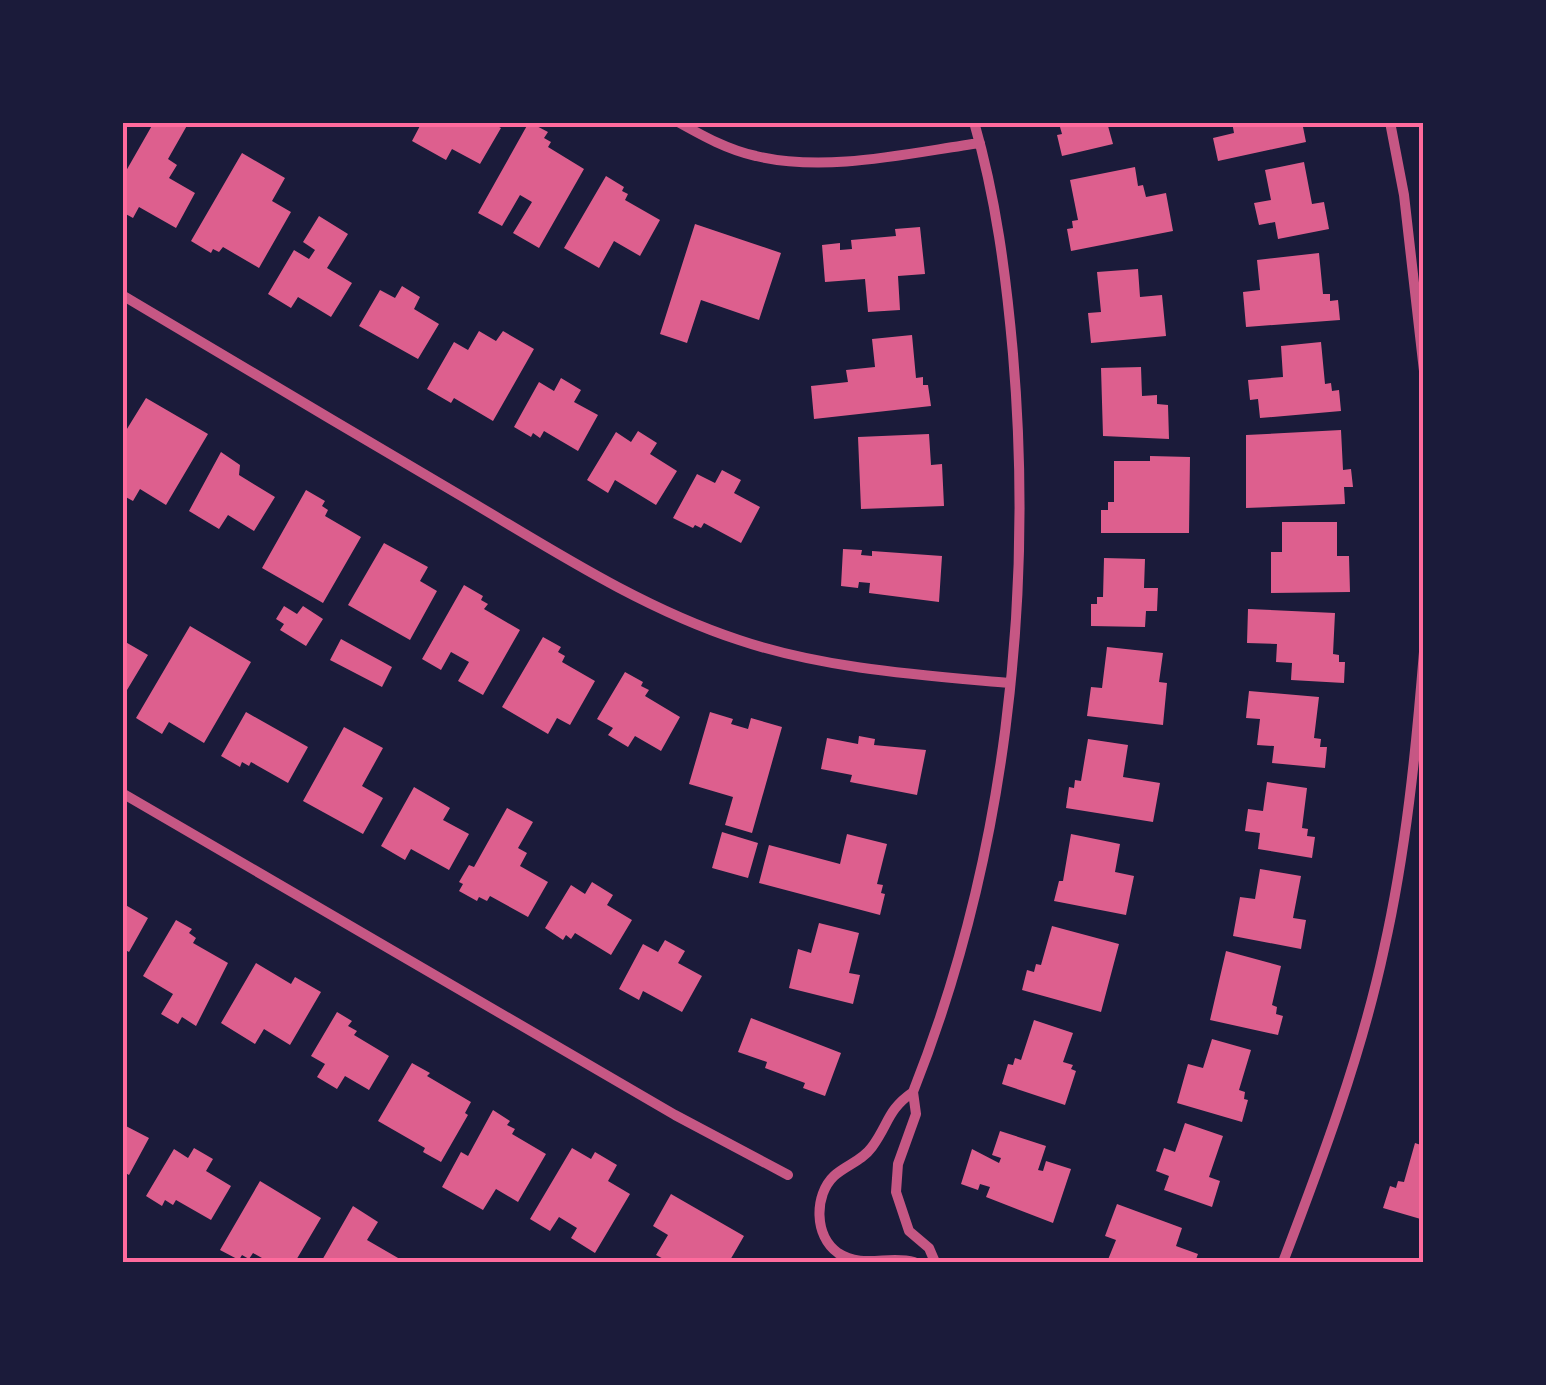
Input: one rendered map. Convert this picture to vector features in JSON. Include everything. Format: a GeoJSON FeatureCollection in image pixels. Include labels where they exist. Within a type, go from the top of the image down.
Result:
{"type":"FeatureCollection","features":[{"type":"Feature","properties":{"kind":"street"},"geometry":{"type":"LineString","coordinates":[[678,122],[731,148],[774,160],[837,160],[980,144]]}},
{"type":"Feature","properties":{"kind":"street"},"geometry":{"type":"LineString","coordinates":[[933,1262],[929,1248],[909,1230],[900,1208],[896,1178],[916,1114],[913,1092],[942,1014],[990,827],[1009,683],[1020,551],[1018,412],[1002,249],[974,122]]}},
{"type":"Feature","properties":{"kind":"street"},"geometry":{"type":"LineString","coordinates":[[1390,122],[1406,213],[1424,371]]}},
{"type":"Feature","properties":{"kind":"street"},"geometry":{"type":"LineString","coordinates":[[122,296],[564,556],[690,622],[744,642],[803,656],[1009,683]]}},
{"type":"Feature","properties":{"kind":"street"},"geometry":{"type":"LineString","coordinates":[[1283,1262],[1348,1080],[1384,949],[1403,848],[1424,652]]}},
{"type":"Feature","properties":{"kind":"street"},"geometry":{"type":"LineString","coordinates":[[122,794],[675,1115],[788,1175]]}},
{"type":"Feature","properties":{"kind":"street"},"geometry":{"type":"LineString","coordinates":[[913,1092],[895,1104],[872,1147],[830,1179],[820,1203],[822,1226],[836,1251],[854,1260],[914,1262]]}},
{"type":"Feature","properties":{"kind":"building"},"geometry":{"type":"Polygon","coordinates":[[[154,122],[189,122],[168,159],[177,165],[169,178],[195,193],[176,228],[139,207],[133,218],[122,212],[122,178],[154,122]]]}},
{"type":"Feature","properties":{"kind":"building"},"geometry":{"type":"Polygon","coordinates":[[[422,122],[490,122],[501,128],[480,164],[452,149],[446,160],[412,141],[422,122]]]}},
{"type":"Feature","properties":{"kind":"building"},"geometry":{"type":"Polygon","coordinates":[[[529,122],[548,132],[544,138],[551,142],[548,147],[584,169],[539,248],[513,233],[532,202],[520,195],[502,226],[478,213],[529,122]]]}},
{"type":"Feature","properties":{"kind":"building"},"geometry":{"type":"Polygon","coordinates":[[[1066,122],[1118,124],[1108,126],[1113,144],[1062,156],[1057,135],[1062,134],[1060,127],[1066,122]]]}},
{"type":"Feature","properties":{"kind":"building"},"geometry":{"type":"Polygon","coordinates":[[[1232,122],[1302,122],[1306,142],[1218,161],[1213,138],[1234,133],[1232,122]]]}},
{"type":"Feature","properties":{"kind":"building"},"geometry":{"type":"Polygon","coordinates":[[[242,153],[285,178],[272,201],[291,212],[259,268],[223,247],[211,253],[191,241],[242,153]]]}},
{"type":"Feature","properties":{"kind":"building"},"geometry":{"type":"Polygon","coordinates":[[[1304,162],[1312,204],[1324,202],[1329,229],[1278,239],[1275,222],[1259,225],[1254,203],[1271,200],[1265,170],[1304,162]]]}},
{"type":"Feature","properties":{"kind":"building"},"geometry":{"type":"Polygon","coordinates":[[[1135,167],[1138,186],[1143,185],[1146,197],[1166,193],[1173,231],[1071,251],[1067,229],[1073,228],[1072,221],[1078,220],[1070,180],[1135,167]]]}},
{"type":"Feature","properties":{"kind":"building"},"geometry":{"type":"Polygon","coordinates":[[[606,176],[624,187],[622,191],[628,194],[625,200],[660,220],[640,256],[614,241],[599,268],[564,248],[606,176]]]}},
{"type":"Feature","properties":{"kind":"building"},"geometry":{"type":"Polygon","coordinates":[[[319,216],[348,234],[327,268],[352,283],[331,317],[298,297],[291,308],[268,294],[294,250],[309,259],[315,250],[303,242],[319,216]]]}},
{"type":"Feature","properties":{"kind":"building"},"geometry":{"type":"Polygon","coordinates":[[[695,224],[781,253],[759,320],[701,300],[687,343],[660,334],[695,224]]]}},
{"type":"Feature","properties":{"kind":"building"},"geometry":{"type":"Polygon","coordinates":[[[920,227],[925,274],[898,276],[900,310],[868,312],[865,279],[825,282],[822,245],[840,243],[840,250],[852,249],[851,240],[896,236],[895,229],[920,227]]]}},
{"type":"Feature","properties":{"kind":"building"},"geometry":{"type":"Polygon","coordinates":[[[1319,253],[1323,294],[1330,294],[1330,301],[1338,300],[1340,320],[1246,327],[1243,292],[1260,290],[1257,260],[1319,253]]]}},
{"type":"Feature","properties":{"kind":"building"},"geometry":{"type":"Polygon","coordinates":[[[1138,269],[1140,297],[1162,295],[1166,336],[1091,343],[1088,313],[1101,312],[1097,272],[1138,269]]]}},
{"type":"Feature","properties":{"kind":"building"},"geometry":{"type":"Polygon","coordinates":[[[402,286],[420,297],[414,309],[439,324],[418,359],[359,326],[380,290],[395,298],[402,286]]]}},
{"type":"Feature","properties":{"kind":"building"},"geometry":{"type":"Polygon","coordinates":[[[479,331],[496,341],[503,331],[534,349],[493,421],[454,398],[451,403],[427,389],[454,342],[468,350],[479,331]]]}},
{"type":"Feature","properties":{"kind":"building"},"geometry":{"type":"Polygon","coordinates":[[[912,335],[916,378],[923,377],[923,385],[928,385],[931,406],[814,419],[811,386],[848,382],[846,370],[875,367],[872,339],[912,335]]]}},
{"type":"Feature","properties":{"kind":"building"},"geometry":{"type":"Polygon","coordinates":[[[1321,342],[1325,384],[1331,383],[1332,391],[1339,390],[1341,411],[1260,418],[1258,399],[1250,400],[1248,380],[1283,377],[1281,346],[1321,342]]]}},
{"type":"Feature","properties":{"kind":"building"},"geometry":{"type":"Polygon","coordinates":[[[1141,367],[1142,396],[1157,395],[1157,404],[1168,405],[1169,439],[1103,436],[1101,368],[1141,367]]]}},
{"type":"Feature","properties":{"kind":"building"},"geometry":{"type":"Polygon","coordinates":[[[561,378],[581,390],[574,402],[598,415],[578,451],[544,431],[540,438],[533,433],[531,437],[514,427],[539,382],[554,391],[561,378]]]}},
{"type":"Feature","properties":{"kind":"building"},"geometry":{"type":"Polygon","coordinates":[[[146,398],[208,434],[166,505],[140,489],[133,501],[122,495],[122,437],[146,398]]]}},
{"type":"Feature","properties":{"kind":"building"},"geometry":{"type":"Polygon","coordinates":[[[1341,430],[1343,470],[1351,469],[1353,487],[1344,487],[1345,504],[1246,508],[1246,435],[1341,430]]]}},
{"type":"Feature","properties":{"kind":"building"},"geometry":{"type":"Polygon","coordinates":[[[638,431],[657,443],[650,454],[677,471],[656,505],[615,480],[608,493],[587,480],[616,432],[631,442],[638,431]]]}},
{"type":"Feature","properties":{"kind":"building"},"geometry":{"type":"Polygon","coordinates":[[[929,434],[931,465],[942,464],[944,506],[861,509],[858,437],[929,434]]]}},
{"type":"Feature","properties":{"kind":"building"},"geometry":{"type":"Polygon","coordinates":[[[221,452],[240,465],[239,475],[275,497],[254,531],[228,515],[219,529],[189,511],[221,452]]]}},
{"type":"Feature","properties":{"kind":"building"},"geometry":{"type":"Polygon","coordinates":[[[1150,456],[1190,457],[1189,533],[1101,533],[1101,510],[1108,510],[1108,502],[1114,502],[1114,461],[1150,461],[1150,456]]]}},
{"type":"Feature","properties":{"kind":"building"},"geometry":{"type":"Polygon","coordinates":[[[722,470],[741,480],[734,493],[760,507],[741,543],[704,523],[701,528],[693,528],[673,518],[697,474],[715,483],[722,470]]]}},
{"type":"Feature","properties":{"kind":"building"},"geometry":{"type":"Polygon","coordinates":[[[306,490],[325,501],[325,516],[361,537],[323,603],[262,568],[306,490]]]}},
{"type":"Feature","properties":{"kind":"building"},"geometry":{"type":"Polygon","coordinates":[[[1282,522],[1337,522],[1337,556],[1349,556],[1350,592],[1271,593],[1271,552],[1282,552],[1282,522]]]}},
{"type":"Feature","properties":{"kind":"building"},"geometry":{"type":"Polygon","coordinates":[[[384,543],[428,567],[420,581],[437,591],[410,640],[348,605],[384,543]]]}},
{"type":"Feature","properties":{"kind":"building"},"geometry":{"type":"Polygon","coordinates":[[[843,549],[862,550],[861,555],[872,556],[872,551],[942,556],[939,602],[869,593],[870,583],[859,582],[858,588],[841,586],[843,549]]]}},
{"type":"Feature","properties":{"kind":"building"},"geometry":{"type":"Polygon","coordinates":[[[1104,558],[1145,559],[1144,588],[1158,588],[1157,611],[1146,611],[1145,627],[1091,626],[1091,604],[1097,604],[1097,597],[1103,597],[1104,558]]]}},
{"type":"Feature","properties":{"kind":"building"},"geometry":{"type":"Polygon","coordinates":[[[464,585],[483,596],[481,600],[488,604],[484,609],[520,630],[483,695],[458,681],[469,662],[451,652],[441,670],[422,659],[464,585]]]}},
{"type":"Feature","properties":{"kind":"building"},"geometry":{"type":"Polygon","coordinates":[[[284,606],[297,614],[303,606],[323,619],[306,646],[280,630],[284,624],[276,619],[284,606]]]}},
{"type":"Feature","properties":{"kind":"building"},"geometry":{"type":"Polygon","coordinates":[[[1248,609],[1335,613],[1333,654],[1339,655],[1339,662],[1345,662],[1344,683],[1291,680],[1292,663],[1276,662],[1277,644],[1247,643],[1248,609]]]}},
{"type":"Feature","properties":{"kind":"building"},"geometry":{"type":"Polygon","coordinates":[[[190,626],[251,662],[204,743],[169,722],[162,734],[136,718],[190,626]]]}},
{"type":"Feature","properties":{"kind":"building"},"geometry":{"type":"Polygon","coordinates":[[[543,637],[561,647],[558,652],[565,656],[562,662],[595,681],[570,725],[557,718],[548,734],[502,707],[543,637]]]}},
{"type":"Feature","properties":{"kind":"building"},"geometry":{"type":"Polygon","coordinates":[[[341,639],[392,667],[382,687],[330,660],[341,639]]]}},
{"type":"Feature","properties":{"kind":"building"},"geometry":{"type":"Polygon","coordinates":[[[122,640],[148,655],[127,690],[122,688],[122,640]]]}},
{"type":"Feature","properties":{"kind":"building"},"geometry":{"type":"Polygon","coordinates":[[[1107,647],[1163,653],[1159,682],[1167,683],[1163,725],[1087,716],[1091,687],[1102,688],[1107,647]]]}},
{"type":"Feature","properties":{"kind":"building"},"geometry":{"type":"Polygon","coordinates":[[[625,672],[643,682],[641,686],[649,690],[645,696],[680,717],[661,751],[635,736],[628,747],[608,735],[613,728],[597,719],[625,672]]]}},
{"type":"Feature","properties":{"kind":"building"},"geometry":{"type":"Polygon","coordinates":[[[1249,691],[1319,697],[1314,738],[1321,739],[1320,747],[1327,747],[1325,768],[1272,763],[1274,746],[1257,745],[1260,719],[1246,718],[1249,691]]]}},
{"type":"Feature","properties":{"kind":"building"},"geometry":{"type":"Polygon","coordinates":[[[246,712],[308,747],[288,783],[251,762],[249,766],[242,762],[240,767],[221,756],[246,712]]]}},
{"type":"Feature","properties":{"kind":"building"},"geometry":{"type":"Polygon","coordinates":[[[710,712],[733,719],[731,724],[748,729],[751,718],[782,727],[752,833],[725,825],[733,797],[689,784],[710,712]]]}},
{"type":"Feature","properties":{"kind":"building"},"geometry":{"type":"Polygon","coordinates":[[[344,727],[383,748],[362,786],[383,798],[363,834],[303,801],[344,727]]]}},
{"type":"Feature","properties":{"kind":"building"},"geometry":{"type":"Polygon","coordinates":[[[859,736],[875,739],[874,745],[926,750],[917,795],[850,782],[852,775],[821,769],[827,738],[858,744],[859,736]]]}},
{"type":"Feature","properties":{"kind":"building"},"geometry":{"type":"Polygon","coordinates":[[[1088,739],[1128,745],[1123,777],[1160,783],[1153,822],[1066,808],[1069,787],[1074,788],[1075,780],[1081,781],[1088,739]]]}},
{"type":"Feature","properties":{"kind":"building"},"geometry":{"type":"Polygon","coordinates":[[[1267,782],[1307,788],[1302,828],[1308,829],[1307,836],[1315,837],[1312,858],[1258,849],[1260,833],[1245,831],[1248,809],[1263,811],[1267,782]]]}},
{"type":"Feature","properties":{"kind":"building"},"geometry":{"type":"Polygon","coordinates":[[[414,787],[450,808],[443,820],[469,834],[449,870],[411,849],[405,860],[381,846],[414,787]]]}},
{"type":"Feature","properties":{"kind":"building"},"geometry":{"type":"Polygon","coordinates":[[[507,808],[533,822],[518,848],[527,853],[520,866],[548,882],[528,917],[490,896],[487,901],[479,897],[477,901],[459,891],[463,884],[459,882],[469,865],[474,867],[507,808]]]}},
{"type":"Feature","properties":{"kind":"building"},"geometry":{"type":"Polygon","coordinates":[[[722,832],[758,843],[748,878],[712,868],[722,832]]]}},
{"type":"Feature","properties":{"kind":"building"},"geometry":{"type":"Polygon","coordinates":[[[847,834],[887,844],[877,884],[883,885],[881,893],[885,894],[880,915],[759,883],[769,845],[840,864],[847,834]]]}},
{"type":"Feature","properties":{"kind":"building"},"geometry":{"type":"Polygon","coordinates":[[[1071,834],[1120,844],[1115,872],[1134,876],[1126,915],[1054,901],[1059,881],[1063,881],[1071,834]]]}},
{"type":"Feature","properties":{"kind":"building"},"geometry":{"type":"Polygon","coordinates":[[[1260,869],[1301,876],[1293,918],[1306,920],[1301,949],[1233,936],[1240,897],[1255,899],[1260,869]]]}},
{"type":"Feature","properties":{"kind":"building"},"geometry":{"type":"Polygon","coordinates":[[[592,882],[613,895],[607,905],[632,920],[611,955],[575,933],[571,939],[566,935],[563,940],[545,928],[571,885],[585,894],[592,882]]]}},
{"type":"Feature","properties":{"kind":"building"},"geometry":{"type":"Polygon","coordinates":[[[122,903],[148,918],[129,952],[122,948],[122,903]]]}},
{"type":"Feature","properties":{"kind":"building"},"geometry":{"type":"Polygon","coordinates":[[[176,920],[192,929],[189,933],[196,938],[193,943],[228,963],[196,1026],[182,1017],[178,1024],[161,1014],[173,994],[143,976],[176,920]]]}},
{"type":"Feature","properties":{"kind":"building"},"geometry":{"type":"Polygon","coordinates":[[[819,923],[859,933],[849,973],[860,975],[853,1004],[789,988],[798,949],[811,953],[819,923]]]}},
{"type":"Feature","properties":{"kind":"building"},"geometry":{"type":"Polygon","coordinates":[[[1052,926],[1119,944],[1101,1012],[1022,990],[1027,970],[1034,972],[1036,964],[1041,965],[1052,926]]]}},
{"type":"Feature","properties":{"kind":"building"},"geometry":{"type":"Polygon","coordinates":[[[665,940],[685,951],[678,963],[702,976],[682,1012],[643,991],[639,1000],[619,989],[643,944],[658,952],[665,940]]]}},
{"type":"Feature","properties":{"kind":"building"},"geometry":{"type":"Polygon","coordinates":[[[1226,951],[1281,966],[1272,1005],[1277,1007],[1276,1014],[1283,1016],[1278,1035],[1210,1020],[1226,951]]]}},
{"type":"Feature","properties":{"kind":"building"},"geometry":{"type":"Polygon","coordinates":[[[256,963],[291,984],[295,977],[321,992],[290,1045],[264,1029],[255,1044],[221,1023],[256,963]]]}},
{"type":"Feature","properties":{"kind":"building"},"geometry":{"type":"Polygon","coordinates":[[[337,1012],[352,1021],[348,1026],[357,1031],[354,1035],[389,1056],[369,1090],[345,1076],[337,1089],[317,1077],[325,1064],[311,1056],[337,1012]]]}},
{"type":"Feature","properties":{"kind":"building"},"geometry":{"type":"Polygon","coordinates":[[[751,1018],[841,1053],[825,1096],[803,1088],[805,1083],[765,1068],[767,1062],[738,1052],[751,1018]]]}},
{"type":"Feature","properties":{"kind":"building"},"geometry":{"type":"Polygon","coordinates":[[[1034,1020],[1073,1033],[1063,1062],[1073,1065],[1071,1069],[1076,1071],[1065,1105],[1002,1084],[1008,1064],[1013,1065],[1015,1058],[1021,1060],[1034,1020]]]}},
{"type":"Feature","properties":{"kind":"building"},"geometry":{"type":"Polygon","coordinates":[[[1212,1039],[1251,1050],[1239,1090],[1245,1092],[1244,1099],[1248,1100],[1242,1122],[1177,1103],[1188,1064],[1203,1068],[1212,1039]]]}},
{"type":"Feature","properties":{"kind":"building"},"geometry":{"type":"Polygon","coordinates":[[[412,1063],[471,1102],[465,1113],[468,1115],[441,1162],[423,1152],[425,1148],[378,1121],[412,1063]]]}},
{"type":"Feature","properties":{"kind":"building"},"geometry":{"type":"Polygon","coordinates":[[[493,1110],[510,1121],[507,1125],[515,1129],[512,1134],[546,1154],[518,1202],[496,1189],[483,1210],[442,1187],[461,1152],[468,1156],[493,1110]]]}},
{"type":"Feature","properties":{"kind":"building"},"geometry":{"type":"Polygon","coordinates":[[[1185,1123],[1223,1136],[1209,1177],[1220,1181],[1212,1207],[1164,1190],[1169,1176],[1156,1171],[1164,1148],[1175,1152],[1185,1123]]]}},
{"type":"Feature","properties":{"kind":"building"},"geometry":{"type":"Polygon","coordinates":[[[122,1124],[149,1138],[129,1175],[122,1171],[122,1124]]]}},
{"type":"Feature","properties":{"kind":"building"},"geometry":{"type":"Polygon","coordinates":[[[1000,1131],[1046,1146],[1038,1170],[1043,1171],[1046,1161],[1071,1169],[1053,1223],[986,1197],[990,1187],[980,1184],[978,1190],[961,1184],[972,1149],[999,1163],[1001,1158],[992,1155],[1000,1131]]]}},
{"type":"Feature","properties":{"kind":"building"},"geometry":{"type":"Polygon","coordinates":[[[1415,1143],[1424,1146],[1424,1220],[1383,1208],[1390,1186],[1396,1188],[1398,1181],[1404,1182],[1415,1143]]]}},
{"type":"Feature","properties":{"kind":"building"},"geometry":{"type":"Polygon","coordinates":[[[194,1148],[213,1159],[206,1171],[231,1186],[211,1220],[176,1200],[173,1205],[165,1200],[162,1206],[146,1196],[174,1149],[188,1158],[194,1148]]]}},
{"type":"Feature","properties":{"kind":"building"},"geometry":{"type":"Polygon","coordinates":[[[572,1148],[591,1159],[595,1152],[617,1165],[608,1181],[630,1194],[595,1253],[571,1238],[577,1228],[559,1217],[550,1231],[530,1219],[572,1148]]]}},
{"type":"Feature","properties":{"kind":"building"},"geometry":{"type":"Polygon","coordinates":[[[260,1181],[321,1218],[295,1262],[269,1262],[253,1253],[249,1259],[242,1255],[239,1260],[220,1250],[260,1181]]]}},
{"type":"Feature","properties":{"kind":"building"},"geometry":{"type":"Polygon","coordinates":[[[671,1194],[744,1236],[729,1262],[669,1262],[656,1255],[668,1235],[653,1226],[671,1194]]]}},
{"type":"Feature","properties":{"kind":"building"},"geometry":{"type":"Polygon","coordinates":[[[1117,1204],[1182,1228],[1176,1246],[1198,1254],[1195,1262],[1107,1262],[1116,1240],[1105,1236],[1117,1204]]]}},
{"type":"Feature","properties":{"kind":"building"},"geometry":{"type":"Polygon","coordinates":[[[353,1206],[378,1222],[367,1240],[405,1262],[321,1262],[353,1206]]]}}]}
